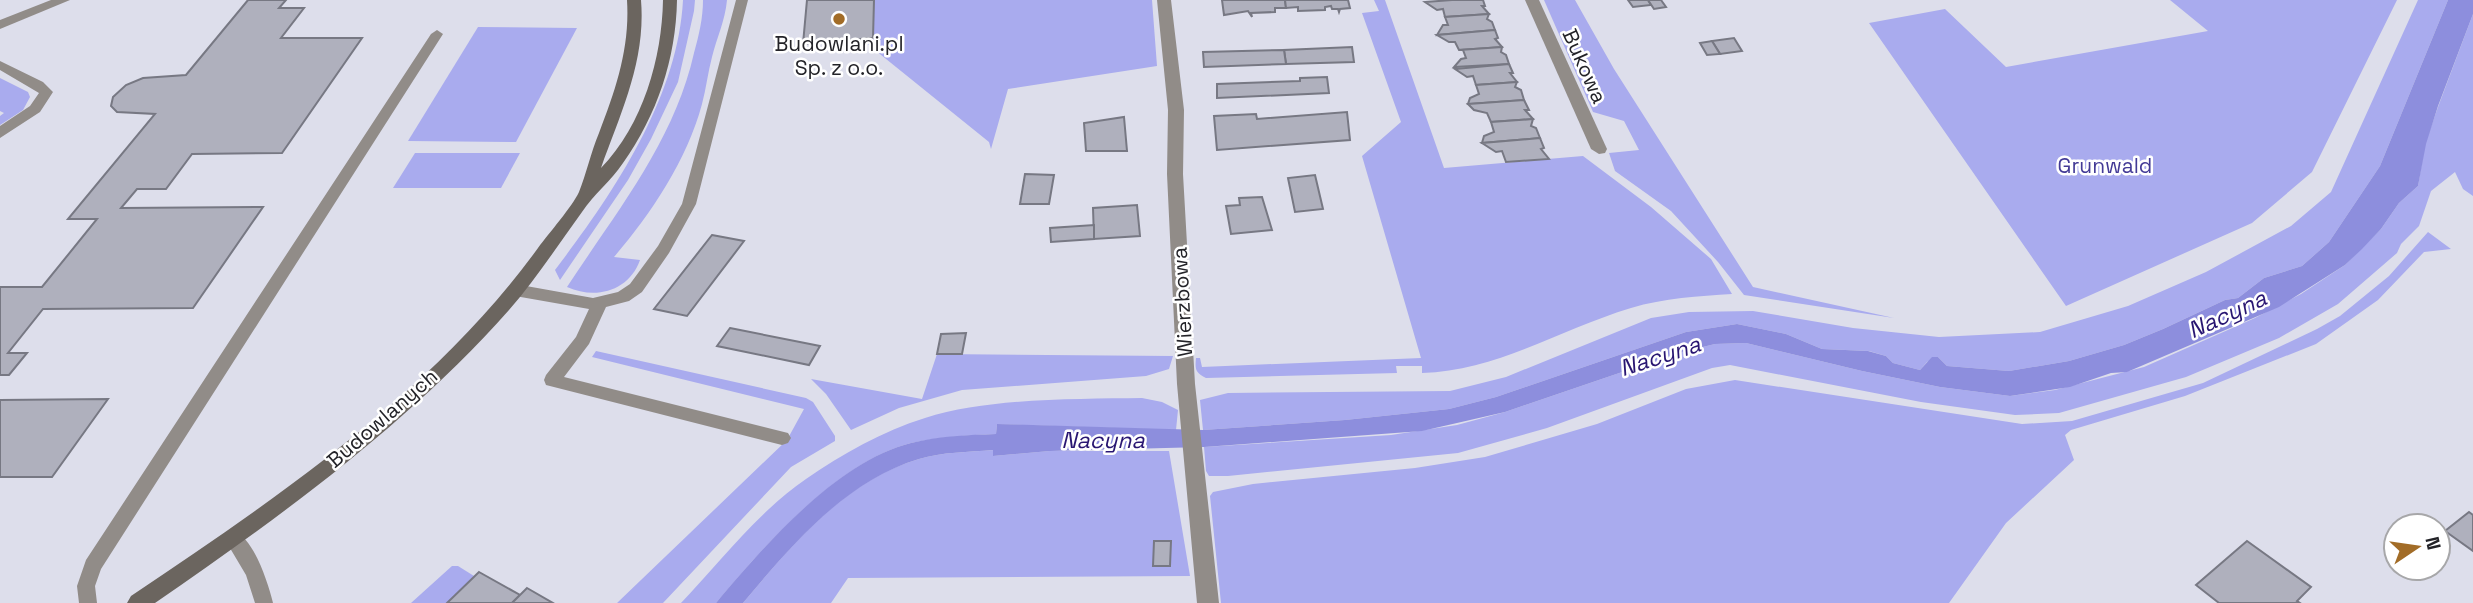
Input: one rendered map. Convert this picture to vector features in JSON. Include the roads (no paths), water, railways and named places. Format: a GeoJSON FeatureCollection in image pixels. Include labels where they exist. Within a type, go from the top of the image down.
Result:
{"type":"FeatureCollection","features":[{"type":"Feature","properties":{"kind":"street"},"geometry":{"type":"LineString","coordinates":[[0,22],[39,0]]}},
{"type":"Feature","properties":{"kind":"street"},"geometry":{"type":"LineString","coordinates":[[0,22],[63,0]]}},
{"type":"Feature","properties":{"kind":"street","name":"Budowlanych"},"geometry":{"type":"LineString","coordinates":[[587,193],[595,159],[627,73],[636,24],[634,0]]}},
{"type":"Feature","properties":{"kind":"street","name":"Budowlanych"},"geometry":{"type":"LineString","coordinates":[[138,603],[233,538],[324,469],[451,358],[516,290],[557,238],[587,193],[618,160],[650,100],[663,60],[670,0]]}},
{"type":"Feature","properties":{"kind":"street","name":"Wierzbowa"},"geometry":{"type":"LineString","coordinates":[[1164,0],[1175,110],[1175,174],[1189,410],[1208,603]]}},
{"type":"Feature","properties":{"kind":"street","name":"Bukowa"},"geometry":{"type":"LineString","coordinates":[[1532,0],[1599,149]]}},
{"type":"Feature","properties":{"kind":"lane"},"geometry":{"type":"LineString","coordinates":[[516,290],[598,303],[623,297],[636,288],[664,249],[689,204],[742,0]]}},
{"type":"Feature","properties":{"kind":"lane"},"geometry":{"type":"LineString","coordinates":[[88,603],[86,586],[93,566],[437,34]]}},
{"type":"Feature","properties":{"kind":"lane"},"geometry":{"type":"LineString","coordinates":[[0,65],[46,92],[35,109],[0,133]]}},
{"type":"Feature","properties":{"kind":"lane"},"geometry":{"type":"LineString","coordinates":[[598,303],[583,340],[552,380],[782,438]]}},
{"type":"Feature","properties":{"kind":"lane"},"geometry":{"type":"LineString","coordinates":[[233,538],[255,572],[264,603]]}},
{"type":"Feature","properties":{"kind":"water","name":"Nacyna"},"geometry":{"type":"Polygon","coordinates":[[[2448,0],[2473,0],[2473,14],[2438,106],[2426,144],[2418,186],[2399,203],[2381,229],[2345,265],[2279,307],[2127,372],[2111,373],[2070,387],[2010,396],[1940,387],[1746,343],[1715,344],[1678,353],[1505,412],[1422,431],[1204,447],[1050,451],[993,456],[993,450],[937,455],[892,469],[843,499],[800,538],[743,603],[716,603],[803,509],[856,468],[883,453],[911,443],[943,437],[996,434],[997,424],[1203,430],[1345,420],[1449,409],[1496,397],[1686,332],[1737,324],[1786,334],[1822,349],[1868,351],[1886,356],[1893,363],[1920,370],[1932,357],[1938,357],[1947,366],[2009,371],[2069,361],[2124,345],[2225,300],[2238,298],[2264,278],[2302,266],[2329,242],[2380,166],[2448,0]]]}},
{"type":"Feature","properties":{"kind":"place","name":"Budowlani.pl Sp. z o.o."},"geometry":{"type":"Point","coordinates":[839,19]}},
{"type":"Feature","properties":{"kind":"park label","name":"Grunwald"},"geometry":{"type":"Point","coordinates":[2105,165]}}]}
